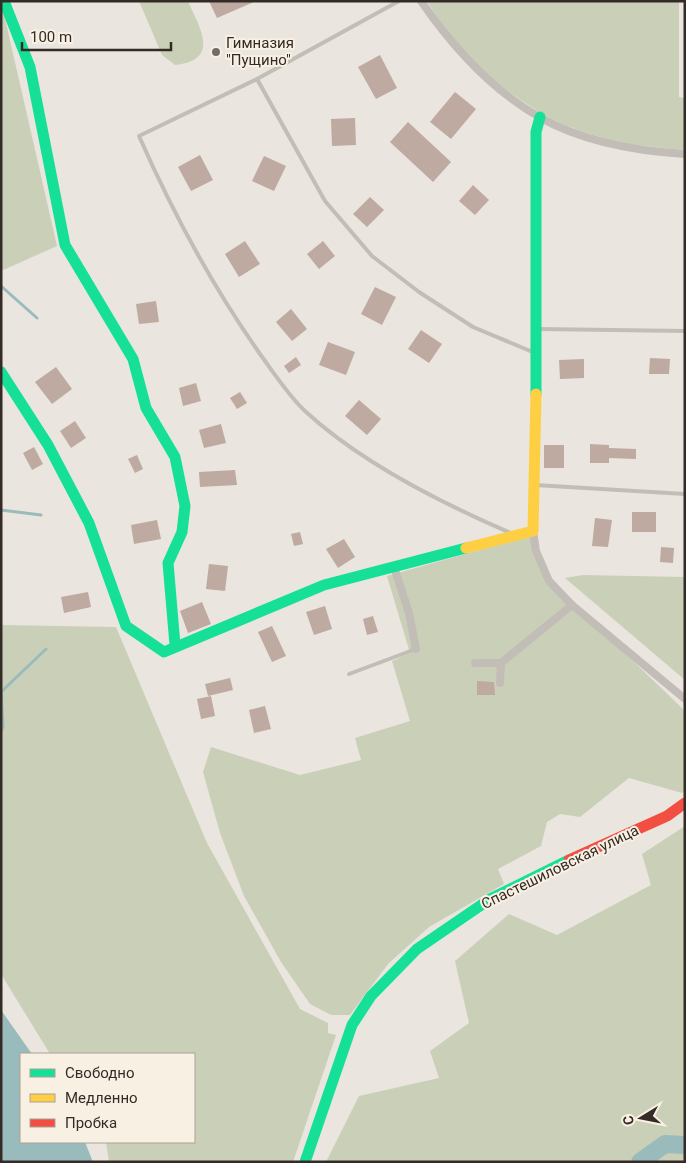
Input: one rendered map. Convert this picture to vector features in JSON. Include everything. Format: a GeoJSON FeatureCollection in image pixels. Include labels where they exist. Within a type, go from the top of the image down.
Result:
{"type":"FeatureCollection","features":[{"type":"Feature","properties":{"kind":"street"},"geometry":{"type":"LineString","coordinates":[[4,1],[30,67],[65,245],[133,359],[146,408],[175,457],[185,506],[182,532],[168,563],[175,645]]}},
{"type":"Feature","properties":{"kind":"street"},"geometry":{"type":"LineString","coordinates":[[421,1],[447,38],[473,64],[494,84],[540,117],[564,128],[620,146],[650,152],[685,154]]}},
{"type":"Feature","properties":{"kind":"street"},"geometry":{"type":"LineString","coordinates":[[540,117],[536,132],[537,354],[533,531],[536,551],[549,581],[572,605],[685,700]]}},
{"type":"Feature","properties":{"kind":"street"},"geometry":{"type":"LineString","coordinates":[[1,372],[48,445],[89,523],[126,626],[145,641],[164,652],[175,645],[324,586],[533,531]]}},
{"type":"Feature","properties":{"kind":"street"},"geometry":{"type":"LineString","coordinates":[[394,567],[409,613],[416,648]]}},
{"type":"Feature","properties":{"kind":"street"},"geometry":{"type":"LineString","coordinates":[[475,663],[501,663],[572,605]]}},
{"type":"Feature","properties":{"kind":"street"},"geometry":{"type":"LineString","coordinates":[[500,683],[501,663]]}},
{"type":"Feature","properties":{"kind":"street","name":"Спастешиловская улица"},"geometry":{"type":"LineString","coordinates":[[305,1162],[352,1025],[371,996],[411,955],[447,926],[490,899],[548,869],[667,816],[685,803]]}},
{"type":"Feature","properties":{"kind":"lane"},"geometry":{"type":"LineString","coordinates":[[399,1],[257,79],[139,136],[155,172],[237,321],[273,372],[304,410],[358,454],[446,502],[516,535]]}},
{"type":"Feature","properties":{"kind":"lane"},"geometry":{"type":"LineString","coordinates":[[257,79],[325,201],[372,256],[419,292],[473,327],[537,354]]}},
{"type":"Feature","properties":{"kind":"lane"},"geometry":{"type":"LineString","coordinates":[[537,329],[685,331]]}},
{"type":"Feature","properties":{"kind":"lane"},"geometry":{"type":"LineString","coordinates":[[535,485],[685,494]]}},
{"type":"Feature","properties":{"kind":"lane"},"geometry":{"type":"LineString","coordinates":[[349,674],[416,648]]}},
{"type":"Feature","properties":{"kind":"green space"},"geometry":{"type":"Polygon","coordinates":[[[1,1],[57,246],[1,271],[1,1]]]}},
{"type":"Feature","properties":{"kind":"green space"},"geometry":{"type":"Polygon","coordinates":[[[139,1],[188,1],[198,22],[203,42],[202,50],[198,57],[189,62],[175,65],[162,55],[139,1]]]}},
{"type":"Feature","properties":{"kind":"green space"},"geometry":{"type":"Polygon","coordinates":[[[427,1],[679,1],[679,97],[685,98],[685,150],[639,145],[609,139],[579,131],[551,119],[521,100],[477,65],[451,37],[427,1]]]}},
{"type":"Feature","properties":{"kind":"green space"},"geometry":{"type":"Polygon","coordinates":[[[533,535],[550,581],[683,709],[685,714],[685,791],[682,793],[629,778],[580,817],[560,814],[547,822],[541,846],[498,869],[504,884],[429,927],[388,964],[350,1015],[331,1015],[310,1004],[281,962],[244,896],[220,833],[203,772],[211,747],[300,775],[361,760],[355,738],[410,721],[392,661],[410,653],[387,576],[533,535]]]}},
{"type":"Feature","properties":{"kind":"green space"},"geometry":{"type":"Polygon","coordinates":[[[583,575],[685,577],[685,680],[565,578],[583,575]]]}},
{"type":"Feature","properties":{"kind":"green space"},"geometry":{"type":"Polygon","coordinates":[[[1,622],[3,625],[116,627],[207,843],[300,1009],[328,1023],[328,1033],[336,1035],[293,1162],[109,1162],[106,1143],[195,1143],[195,1053],[49,1053],[1,974],[1,622]]]}},
{"type":"Feature","properties":{"kind":"green space"},"geometry":{"type":"Polygon","coordinates":[[[685,826],[685,1162],[326,1162],[359,1096],[439,1078],[430,1051],[469,1023],[455,961],[509,914],[557,935],[651,885],[642,854],[685,826]]]}},
{"type":"Feature","properties":{"kind":"water"},"geometry":{"type":"Polygon","coordinates":[[[1,1010],[31,1053],[20,1053],[20,1143],[85,1143],[93,1162],[1,1162],[1,1010]]]}},
{"type":"Feature","properties":{"kind":"building"},"geometry":{"type":"Polygon","coordinates":[[[209,1],[256,1],[217,18],[209,1]]]}},
{"type":"Feature","properties":{"kind":"building"},"geometry":{"type":"Polygon","coordinates":[[[380,55],[397,88],[376,99],[358,67],[380,55]]]}},
{"type":"Feature","properties":{"kind":"building"},"geometry":{"type":"Polygon","coordinates":[[[455,92],[476,109],[451,139],[430,122],[455,92]]]}},
{"type":"Feature","properties":{"kind":"building"},"geometry":{"type":"Polygon","coordinates":[[[355,118],[356,145],[332,146],[331,119],[355,118]]]}},
{"type":"Feature","properties":{"kind":"building"},"geometry":{"type":"Polygon","coordinates":[[[408,122],[451,162],[433,182],[390,142],[408,122]]]}},
{"type":"Feature","properties":{"kind":"building"},"geometry":{"type":"Polygon","coordinates":[[[200,155],[213,180],[191,191],[178,167],[200,155]]]}},
{"type":"Feature","properties":{"kind":"building"},"geometry":{"type":"Polygon","coordinates":[[[264,156],[286,166],[274,191],[252,181],[264,156]]]}},
{"type":"Feature","properties":{"kind":"building"},"geometry":{"type":"Polygon","coordinates":[[[473,185],[489,200],[475,215],[459,201],[473,185]]]}},
{"type":"Feature","properties":{"kind":"building"},"geometry":{"type":"Polygon","coordinates":[[[370,197],[384,210],[367,227],[353,214],[370,197]]]}},
{"type":"Feature","properties":{"kind":"building"},"geometry":{"type":"Polygon","coordinates":[[[245,241],[260,264],[239,277],[225,254],[245,241]]]}},
{"type":"Feature","properties":{"kind":"building"},"geometry":{"type":"Polygon","coordinates":[[[323,241],[335,256],[319,269],[307,254],[323,241]]]}},
{"type":"Feature","properties":{"kind":"building"},"geometry":{"type":"Polygon","coordinates":[[[375,287],[396,297],[382,325],[361,314],[375,287]]]}},
{"type":"Feature","properties":{"kind":"building"},"geometry":{"type":"Polygon","coordinates":[[[156,301],[159,322],[139,324],[136,304],[156,301]]]}},
{"type":"Feature","properties":{"kind":"building"},"geometry":{"type":"Polygon","coordinates":[[[291,309],[307,329],[292,341],[276,322],[291,309]]]}},
{"type":"Feature","properties":{"kind":"building"},"geometry":{"type":"Polygon","coordinates":[[[421,330],[442,344],[429,363],[408,349],[421,330]]]}},
{"type":"Feature","properties":{"kind":"building"},"geometry":{"type":"Polygon","coordinates":[[[328,342],[355,352],[346,375],[319,365],[328,342]]]}},
{"type":"Feature","properties":{"kind":"building"},"geometry":{"type":"Polygon","coordinates":[[[296,357],[301,365],[289,373],[284,366],[296,357]]]}},
{"type":"Feature","properties":{"kind":"building"},"geometry":{"type":"Polygon","coordinates":[[[650,358],[670,359],[669,374],[649,374],[650,358]]]}},
{"type":"Feature","properties":{"kind":"building"},"geometry":{"type":"Polygon","coordinates":[[[584,359],[584,378],[560,379],[559,360],[584,359]]]}},
{"type":"Feature","properties":{"kind":"building"},"geometry":{"type":"Polygon","coordinates":[[[56,367],[72,389],[52,404],[35,382],[56,367]]]}},
{"type":"Feature","properties":{"kind":"building"},"geometry":{"type":"Polygon","coordinates":[[[196,383],[201,401],[183,406],[179,388],[196,383]]]}},
{"type":"Feature","properties":{"kind":"building"},"geometry":{"type":"Polygon","coordinates":[[[240,392],[247,403],[237,409],[230,398],[240,392]]]}},
{"type":"Feature","properties":{"kind":"building"},"geometry":{"type":"Polygon","coordinates":[[[359,400],[381,419],[367,435],[345,416],[359,400]]]}},
{"type":"Feature","properties":{"kind":"building"},"geometry":{"type":"Polygon","coordinates":[[[75,421],[86,438],[71,448],[60,431],[75,421]]]}},
{"type":"Feature","properties":{"kind":"building"},"geometry":{"type":"Polygon","coordinates":[[[221,424],[226,443],[204,448],[199,430],[221,424]]]}},
{"type":"Feature","properties":{"kind":"building"},"geometry":{"type":"Polygon","coordinates":[[[590,444],[609,445],[609,448],[636,449],[636,459],[609,458],[609,463],[590,463],[590,444]]]}},
{"type":"Feature","properties":{"kind":"building"},"geometry":{"type":"Polygon","coordinates":[[[544,445],[564,445],[564,468],[544,468],[544,445]]]}},
{"type":"Feature","properties":{"kind":"building"},"geometry":{"type":"Polygon","coordinates":[[[34,447],[43,464],[32,470],[23,453],[34,447]]]}},
{"type":"Feature","properties":{"kind":"building"},"geometry":{"type":"Polygon","coordinates":[[[137,455],[143,469],[135,473],[128,459],[137,455]]]}},
{"type":"Feature","properties":{"kind":"building"},"geometry":{"type":"Polygon","coordinates":[[[235,470],[237,485],[200,487],[199,472],[235,470]]]}},
{"type":"Feature","properties":{"kind":"building"},"geometry":{"type":"Polygon","coordinates":[[[632,512],[656,512],[656,532],[632,532],[632,512]]]}},
{"type":"Feature","properties":{"kind":"building"},"geometry":{"type":"Polygon","coordinates":[[[595,518],[612,520],[608,547],[592,546],[595,518]]]}},
{"type":"Feature","properties":{"kind":"building"},"geometry":{"type":"Polygon","coordinates":[[[157,520],[161,539],[134,544],[131,525],[157,520]]]}},
{"type":"Feature","properties":{"kind":"building"},"geometry":{"type":"Polygon","coordinates":[[[300,532],[303,544],[294,546],[291,534],[300,532]]]}},
{"type":"Feature","properties":{"kind":"building"},"geometry":{"type":"Polygon","coordinates":[[[344,539],[355,557],[338,568],[326,549],[344,539]]]}},
{"type":"Feature","properties":{"kind":"building"},"geometry":{"type":"Polygon","coordinates":[[[661,547],[674,548],[673,563],[660,562],[661,547]]]}},
{"type":"Feature","properties":{"kind":"building"},"geometry":{"type":"Polygon","coordinates":[[[209,564],[228,566],[225,591],[206,589],[209,564]]]}},
{"type":"Feature","properties":{"kind":"building"},"geometry":{"type":"Polygon","coordinates":[[[88,592],[91,607],[64,613],[61,597],[88,592]]]}},
{"type":"Feature","properties":{"kind":"building"},"geometry":{"type":"Polygon","coordinates":[[[202,602],[211,624],[188,633],[180,611],[202,602]]]}},
{"type":"Feature","properties":{"kind":"building"},"geometry":{"type":"Polygon","coordinates":[[[325,606],[332,629],[314,635],[306,612],[325,606]]]}},
{"type":"Feature","properties":{"kind":"building"},"geometry":{"type":"Polygon","coordinates":[[[373,616],[378,632],[367,635],[363,619],[373,616]]]}},
{"type":"Feature","properties":{"kind":"building"},"geometry":{"type":"Polygon","coordinates":[[[272,626],[286,656],[272,662],[258,632],[272,626]]]}},
{"type":"Feature","properties":{"kind":"building"},"geometry":{"type":"Polygon","coordinates":[[[230,678],[233,690],[208,696],[205,684],[230,678]]]}},
{"type":"Feature","properties":{"kind":"building"},"geometry":{"type":"Polygon","coordinates":[[[477,681],[494,682],[495,695],[477,695],[477,681]]]}},
{"type":"Feature","properties":{"kind":"building"},"geometry":{"type":"Polygon","coordinates":[[[211,696],[215,716],[201,719],[197,699],[211,696]]]}},
{"type":"Feature","properties":{"kind":"building"},"geometry":{"type":"Polygon","coordinates":[[[265,706],[271,729],[254,733],[249,710],[265,706]]]}},
{"type":"Feature","properties":{"kind":"waterway"},"geometry":{"type":"LineString","coordinates":[[1,286],[37,318]]}},
{"type":"Feature","properties":{"kind":"waterway"},"geometry":{"type":"LineString","coordinates":[[1,510],[41,515]]}},
{"type":"Feature","properties":{"kind":"waterway"},"geometry":{"type":"LineString","coordinates":[[1,731],[3,727],[1,692],[46,649]]}},
{"type":"Feature","properties":{"kind":"waterway"},"geometry":{"type":"LineString","coordinates":[[640,1162],[665,1144],[685,1145]]}},
{"type":"Feature","properties":{"kind":"traffic: fast"},"geometry":{"type":"LineString","coordinates":[[4,1],[30,67],[65,245],[133,359],[146,408],[175,457],[185,506],[182,532],[168,563],[175,645]]}},
{"type":"Feature","properties":{"kind":"traffic: fast"},"geometry":{"type":"LineString","coordinates":[[536,394],[536,132],[540,117]]}},
{"type":"Feature","properties":{"kind":"traffic: fast"},"geometry":{"type":"LineString","coordinates":[[1,372],[48,445],[89,523],[126,626],[164,652],[324,585],[466,548]]}},
{"type":"Feature","properties":{"kind":"traffic: fast"},"geometry":{"type":"LineString","coordinates":[[305,1162],[352,1025],[371,996],[417,949],[490,899],[569,860]]}},
{"type":"Feature","properties":{"kind":"traffic: slow"},"geometry":{"type":"LineString","coordinates":[[466,548],[533,531],[536,394]]}},
{"type":"Feature","properties":{"kind":"traffic: jam"},"geometry":{"type":"LineString","coordinates":[[569,860],[667,816],[685,803]]}},
{"type":"Feature","properties":{"kind":"place","name":"Гимназия \"Пущино\""},"geometry":{"type":"Point","coordinates":[216,52]}}]}
